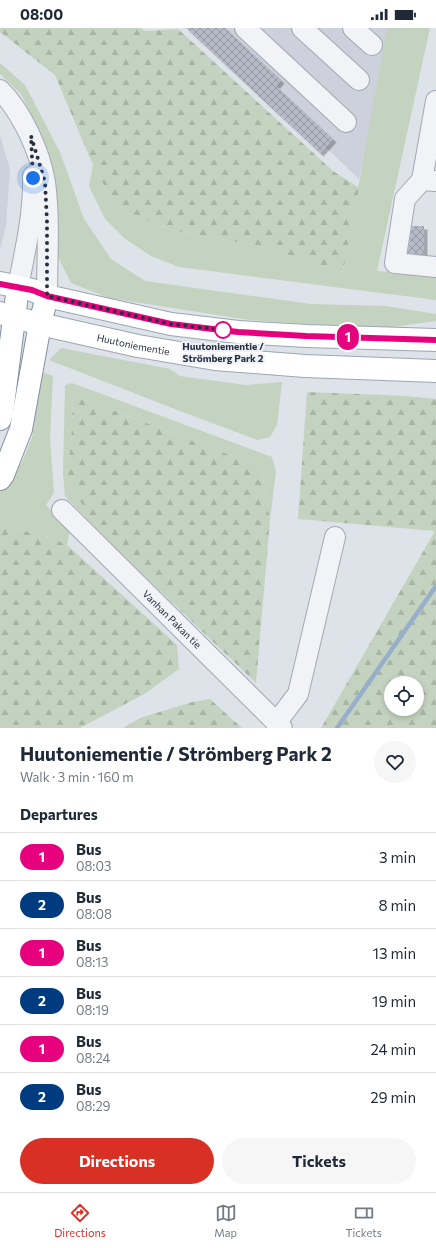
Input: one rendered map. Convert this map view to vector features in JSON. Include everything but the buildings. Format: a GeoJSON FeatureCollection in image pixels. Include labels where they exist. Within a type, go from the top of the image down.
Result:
{"type":"FeatureCollection","features":[{"type":"Feature","properties":{"kind":"main road"},"geometry":{"type":"LineString","coordinates":[[0,419],[2,412],[9,285],[32,290],[47,296],[171,324],[245,332],[306,336],[436,340]]}},
{"type":"Feature","properties":{"kind":"main road"},"geometry":{"type":"LineString","coordinates":[[0,479],[3,475],[21,429],[40,324],[47,296]]}},
{"type":"Feature","properties":{"kind":"main road","name":"Huutoniementie"},"geometry":{"type":"LineString","coordinates":[[7,315],[138,346],[215,360],[305,366],[436,371]]}},
{"type":"Feature","properties":{"kind":"street"},"geometry":{"type":"LineString","coordinates":[[302,28],[359,80]]}},
{"type":"Feature","properties":{"kind":"street"},"geometry":{"type":"LineString","coordinates":[[353,28],[372,45]]}},
{"type":"Feature","properties":{"kind":"street"},"geometry":{"type":"LineString","coordinates":[[252,30],[346,122]]}},
{"type":"Feature","properties":{"kind":"street"},"geometry":{"type":"LineString","coordinates":[[0,90],[7,97],[31,136],[45,182],[47,222],[47,296]]}},
{"type":"Feature","properties":{"kind":"street"},"geometry":{"type":"LineString","coordinates":[[436,101],[429,181],[405,199],[395,263],[436,267]]}},
{"type":"Feature","properties":{"kind":"street"},"geometry":{"type":"LineString","coordinates":[[9,285],[30,221],[33,190],[31,136]]}},
{"type":"Feature","properties":{"kind":"street","name":"Vanhan Pakan tie"},"geometry":{"type":"LineString","coordinates":[[62,510],[279,725]]}},
{"type":"Feature","properties":{"kind":"street"},"geometry":{"type":"LineString","coordinates":[[279,725],[298,694],[335,537]]}},
{"type":"Feature","properties":{"kind":"shaded area"},"geometry":{"type":"Polygon","coordinates":[[[201,28],[393,28],[359,179],[201,28]]]}},
{"type":"Feature","properties":{"kind":"shaded area"},"geometry":{"type":"Polygon","coordinates":[[[0,136],[10,169],[6,226],[0,249],[0,136]]]}},
{"type":"Feature","properties":{"kind":"green space"},"geometry":{"type":"Polygon","coordinates":[[[0,28],[141,28],[145,31],[178,29],[333,171],[359,188],[343,272],[253,245],[172,230],[117,209],[93,165],[55,75],[0,32],[0,28]]]}},
{"type":"Feature","properties":{"kind":"green space"},"geometry":{"type":"Polygon","coordinates":[[[387,28],[430,28],[377,271],[436,275],[436,300],[179,267],[151,256],[124,238],[105,219],[89,186],[93,165],[117,209],[172,230],[253,245],[343,272],[387,28]]]}},
{"type":"Feature","properties":{"kind":"green space"},"geometry":{"type":"Polygon","coordinates":[[[0,63],[25,85],[60,152],[84,219],[111,259],[145,281],[311,304],[386,306],[436,314],[436,321],[378,329],[249,320],[109,298],[71,283],[58,257],[56,194],[45,144],[21,94],[0,74],[0,63]]]}},
{"type":"Feature","properties":{"kind":"green space"},"geometry":{"type":"Polygon","coordinates":[[[61,348],[170,369],[180,376],[246,385],[282,382],[277,425],[270,437],[257,440],[49,360],[61,348]]]}},
{"type":"Feature","properties":{"kind":"green space"},"geometry":{"type":"Polygon","coordinates":[[[42,372],[53,376],[50,439],[54,493],[46,505],[70,530],[67,545],[52,538],[0,524],[0,492],[22,462],[32,438],[42,372]]]}},
{"type":"Feature","properties":{"kind":"green space"},"geometry":{"type":"Polygon","coordinates":[[[72,383],[272,457],[276,471],[270,520],[261,467],[73,395],[71,445],[66,481],[106,539],[65,496],[63,473],[65,385],[72,383]]]}},
{"type":"Feature","properties":{"kind":"green space"},"geometry":{"type":"Polygon","coordinates":[[[307,392],[407,396],[436,399],[436,728],[321,728],[435,531],[298,519],[307,392]]]}},
{"type":"Feature","properties":{"kind":"green space"},"geometry":{"type":"Polygon","coordinates":[[[73,395],[261,467],[270,520],[256,683],[106,539],[66,481],[71,445],[73,395]]]}},
{"type":"Feature","properties":{"kind":"green space"},"geometry":{"type":"Polygon","coordinates":[[[0,524],[52,538],[67,545],[177,645],[179,669],[146,693],[80,728],[0,728],[0,524]]]}},
{"type":"Feature","properties":{"kind":"green space"},"geometry":{"type":"Polygon","coordinates":[[[210,699],[242,728],[123,728],[140,718],[192,702],[210,699]]]}},
{"type":"Feature","properties":{"kind":"waterway"},"geometry":{"type":"LineString","coordinates":[[337,728],[436,586]]}},
{"type":"Feature","properties":{"kind":"bus line","name":"1"},"geometry":{"type":"LineString","coordinates":[[0,284],[32,290],[47,296],[171,324],[238,332],[306,336],[436,340]]}},
{"type":"Feature","properties":{"kind":"place","name":"Huutoniementie / Strömberg Park 2"},"geometry":{"type":"Point","coordinates":[223,330]}},
{"type":"Feature","properties":{"kind":"route"},"geometry":{"type":"LineString","coordinates":[[33,178],[31,136],[45,182],[47,222],[47,296],[171,324],[223,330]]}}]}
